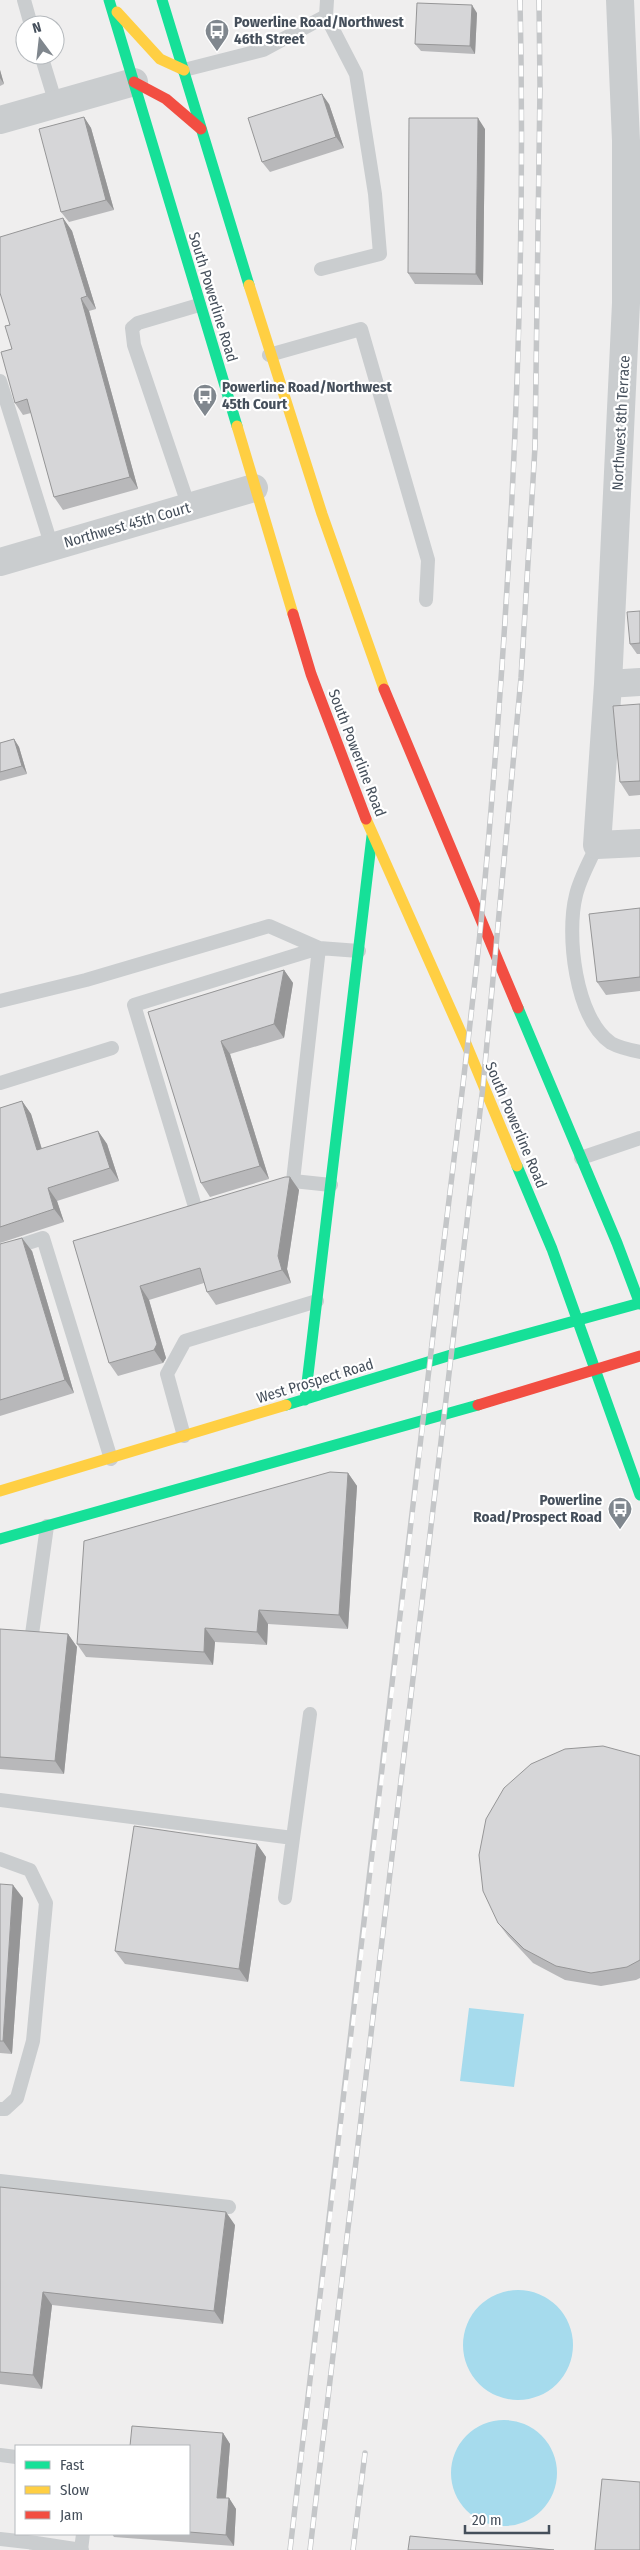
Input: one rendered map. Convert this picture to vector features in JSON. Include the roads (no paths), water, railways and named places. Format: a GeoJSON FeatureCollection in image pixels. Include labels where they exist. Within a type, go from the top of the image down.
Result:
{"type":"FeatureCollection","features":[{"type":"Feature","properties":{"kind":"main road"},"geometry":{"type":"LineString","coordinates":[[162,0],[269,355],[329,539],[382,684],[581,1158],[640,1304]]}},
{"type":"Feature","properties":{"kind":"main road"},"geometry":{"type":"LineString","coordinates":[[109,1],[150,50],[160,59],[184,70]]}},
{"type":"Feature","properties":{"kind":"main road","name":"South Powerline Road"},"geometry":{"type":"LineString","coordinates":[[109,1],[254,488],[312,674],[372,835],[521,1172],[597,1370],[640,1495]]}},
{"type":"Feature","properties":{"kind":"main road"},"geometry":{"type":"LineString","coordinates":[[134,82],[166,99],[201,130]]}},
{"type":"Feature","properties":{"kind":"main road"},"geometry":{"type":"LineString","coordinates":[[305,1400],[372,835]]}},
{"type":"Feature","properties":{"kind":"main road","name":"West Prospect Road"},"geometry":{"type":"LineString","coordinates":[[0,1491],[578,1320],[640,1304]]}},
{"type":"Feature","properties":{"kind":"main road"},"geometry":{"type":"LineString","coordinates":[[0,1538],[424,1421],[640,1356]]}},
{"type":"Feature","properties":{"kind":"street","name":"Northwest 8th Terrace"},"geometry":{"type":"LineString","coordinates":[[597,846],[608,684],[633,140],[620,0]]}},
{"type":"Feature","properties":{"kind":"street"},"geometry":{"type":"LineString","coordinates":[[0,120],[134,82]]}},
{"type":"Feature","properties":{"kind":"street","name":"Northwest 45th Court"},"geometry":{"type":"LineString","coordinates":[[0,562],[254,488]]}},
{"type":"Feature","properties":{"kind":"street"},"geometry":{"type":"LineString","coordinates":[[608,684],[640,682]]}},
{"type":"Feature","properties":{"kind":"street"},"geometry":{"type":"LineString","coordinates":[[597,846],[640,843]]}},
{"type":"Feature","properties":{"kind":"lane"},"geometry":{"type":"LineString","coordinates":[[24,0],[29,15]]}},
{"type":"Feature","properties":{"kind":"lane"},"geometry":{"type":"LineString","coordinates":[[321,269],[380,254],[375,194],[356,74],[326,16],[327,0]]}},
{"type":"Feature","properties":{"kind":"lane"},"geometry":{"type":"LineString","coordinates":[[184,70],[263,50],[326,16]]}},
{"type":"Feature","properties":{"kind":"lane"},"geometry":{"type":"LineString","coordinates":[[44,65],[56,104]]}},
{"type":"Feature","properties":{"kind":"lane"},"geometry":{"type":"LineString","coordinates":[[189,507],[134,345],[132,328],[138,323],[199,305]]}},
{"type":"Feature","properties":{"kind":"lane"},"geometry":{"type":"LineString","coordinates":[[269,355],[361,330],[428,560],[426,600]]}},
{"type":"Feature","properties":{"kind":"lane"},"geometry":{"type":"LineString","coordinates":[[0,381],[52,547]]}},
{"type":"Feature","properties":{"kind":"lane"},"geometry":{"type":"LineString","coordinates":[[597,846],[576,894],[572,921],[572,950],[578,983],[590,1017],[610,1042],[625,1049],[640,1052]]}},
{"type":"Feature","properties":{"kind":"lane"},"geometry":{"type":"LineString","coordinates":[[0,1001],[86,980],[269,926],[319,948],[359,952]]}},
{"type":"Feature","properties":{"kind":"lane"},"geometry":{"type":"LineString","coordinates":[[293,1181],[319,948]]}},
{"type":"Feature","properties":{"kind":"lane"},"geometry":{"type":"LineString","coordinates":[[223,1202],[196,1210],[134,1005],[319,948]]}},
{"type":"Feature","properties":{"kind":"lane"},"geometry":{"type":"LineString","coordinates":[[0,1083],[112,1048]]}},
{"type":"Feature","properties":{"kind":"lane"},"geometry":{"type":"LineString","coordinates":[[581,1158],[640,1138]]}},
{"type":"Feature","properties":{"kind":"lane"},"geometry":{"type":"LineString","coordinates":[[276,1186],[293,1181],[331,1185]]}},
{"type":"Feature","properties":{"kind":"lane"},"geometry":{"type":"LineString","coordinates":[[0,1252],[44,1238],[111,1458]]}},
{"type":"Feature","properties":{"kind":"lane"},"geometry":{"type":"LineString","coordinates":[[184,1436],[167,1374],[185,1341],[317,1301]]}},
{"type":"Feature","properties":{"kind":"lane"},"geometry":{"type":"LineString","coordinates":[[32,1634],[47,1526]]}},
{"type":"Feature","properties":{"kind":"lane"},"geometry":{"type":"LineString","coordinates":[[285,1898],[310,1714]]}},
{"type":"Feature","properties":{"kind":"lane"},"geometry":{"type":"LineString","coordinates":[[0,1800],[293,1838]]}},
{"type":"Feature","properties":{"kind":"lane"},"geometry":{"type":"LineString","coordinates":[[0,1860],[30,1870],[46,1903],[33,2041],[17,2098],[5,2109],[0,2109]]}},
{"type":"Feature","properties":{"kind":"lane"},"geometry":{"type":"LineString","coordinates":[[0,2181],[228,2207]]}},
{"type":"Feature","properties":{"kind":"lane"},"geometry":{"type":"LineString","coordinates":[[0,2455],[15,2457]]}},
{"type":"Feature","properties":{"kind":"lane"},"geometry":{"type":"LineString","coordinates":[[0,2539],[36,2547],[82,2550],[83,2535]]}},
{"type":"Feature","properties":{"kind":"water"},"geometry":{"type":"Polygon","coordinates":[[[469,2008],[524,2014],[514,2087],[460,2081],[469,2008]]]}},
{"type":"Feature","properties":{"kind":"water"},"geometry":{"type":"Polygon","coordinates":[[[518,2290],[539,2294],[557,2306],[569,2324],[573,2345],[569,2366],[557,2384],[539,2396],[518,2400],[497,2396],[479,2384],[467,2366],[463,2345],[467,2324],[479,2306],[497,2294],[518,2290]]]}},
{"type":"Feature","properties":{"kind":"water"},"geometry":{"type":"Polygon","coordinates":[[[504,2420],[524,2424],[542,2435],[553,2453],[557,2473],[553,2493],[542,2511],[524,2522],[504,2526],[484,2522],[466,2511],[455,2493],[451,2473],[455,2453],[466,2435],[484,2424],[504,2420]]]}},
{"type":"Feature","properties":{"kind":"railway"},"geometry":{"type":"LineString","coordinates":[[290,2550],[482,913],[501,685],[514,457],[521,229],[522,114],[520,0]]}},
{"type":"Feature","properties":{"kind":"railway"},"geometry":{"type":"LineString","coordinates":[[310,2550],[483,1086],[521,678],[535,447],[540,87],[539,0]]}},
{"type":"Feature","properties":{"kind":"railway"},"geometry":{"type":"LineString","coordinates":[[353,2550],[365,2453]]}},
{"type":"Feature","properties":{"kind":"place","name":"Powerline Road/Northwest 46th Street"},"geometry":{"type":"Point","coordinates":[217,52]}},
{"type":"Feature","properties":{"kind":"place","name":"Powerline Road/Northwest 45th Court"},"geometry":{"type":"Point","coordinates":[205,417]}},
{"type":"Feature","properties":{"kind":"place","name":"Powerline Road/Prospect Road"},"geometry":{"type":"Point","coordinates":[620,1530]}}]}
